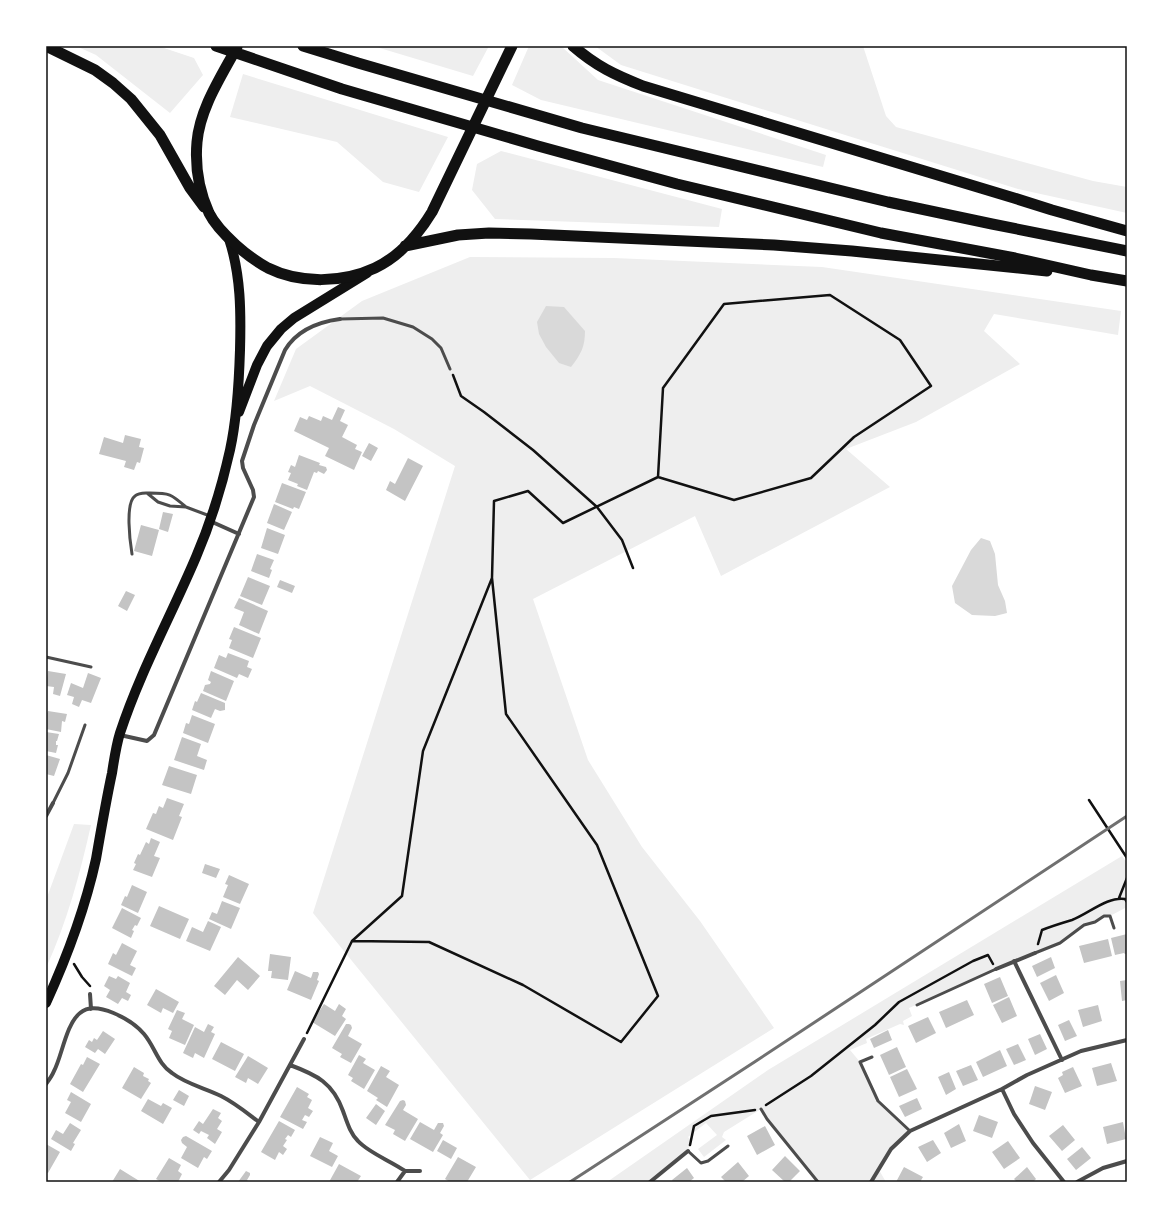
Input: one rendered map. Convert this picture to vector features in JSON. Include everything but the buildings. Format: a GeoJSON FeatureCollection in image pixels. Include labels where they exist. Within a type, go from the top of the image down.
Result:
{"type":"FeatureCollection","features":[{"type":"Feature","properties":{"kind":"highway"},"geometry":{"type":"LineString","coordinates":[[46,46],[95,70],[113,83],[130,99],[160,135],[190,188],[219,228],[248,256],[269,268],[289,275],[323,280],[344,278],[376,268],[415,237],[439,197],[511,49]]}},
{"type":"Feature","properties":{"kind":"highway"},"geometry":{"type":"LineString","coordinates":[[216,46],[342,89],[538,146],[677,184],[881,232],[1127,281]]}},
{"type":"Feature","properties":{"kind":"highway"},"geometry":{"type":"LineString","coordinates":[[210,214],[199,180],[196,157],[198,137],[201,120],[237,46]]}},
{"type":"Feature","properties":{"kind":"highway"},"geometry":{"type":"LineString","coordinates":[[303,46],[582,128],[888,202],[1127,251]]}},
{"type":"Feature","properties":{"kind":"highway"},"geometry":{"type":"LineString","coordinates":[[573,46],[596,65],[643,86],[1052,210],[1127,231]]}},
{"type":"Feature","properties":{"kind":"highway"},"geometry":{"type":"LineString","coordinates":[[405,246],[458,235],[489,233],[531,234],[774,245],[852,251],[1091,275]]}},
{"type":"Feature","properties":{"kind":"main road"},"geometry":{"type":"LineString","coordinates":[[46,1003],[67,954],[91,880],[120,735],[143,672],[197,555],[225,470],[234,425],[239,367],[240,316],[237,272],[234,254],[229,239]]}},
{"type":"Feature","properties":{"kind":"main road"},"geometry":{"type":"LineString","coordinates":[[234,425],[257,365],[267,346],[281,328],[294,318],[376,268]]}},
{"type":"Feature","properties":{"kind":"street"},"geometry":{"type":"LineString","coordinates":[[120,735],[147,741],[154,735],[254,497],[254,493],[242,468],[242,461],[254,426],[285,350],[290,341],[296,335],[307,328],[325,321],[340,319]]}},
{"type":"Feature","properties":{"kind":"street"},"geometry":{"type":"LineString","coordinates":[[210,519],[239,534]]}},
{"type":"Feature","properties":{"kind":"street"},"geometry":{"type":"LineString","coordinates":[[46,816],[53,803]]}},
{"type":"Feature","properties":{"kind":"street"},"geometry":{"type":"LineString","coordinates":[[996,969],[1035,953]]}},
{"type":"Feature","properties":{"kind":"street"},"geometry":{"type":"LineString","coordinates":[[1014,961],[1062,1060]]}},
{"type":"Feature","properties":{"kind":"street"},"geometry":{"type":"LineString","coordinates":[[90,994],[90,1009]]}},
{"type":"Feature","properties":{"kind":"street"},"geometry":{"type":"LineString","coordinates":[[46,1084],[54,1071],[63,1045],[75,1019],[85,1010],[102,1009],[130,1022],[146,1037],[153,1046],[161,1064],[168,1071],[183,1080],[222,1097],[259,1122]]}},
{"type":"Feature","properties":{"kind":"street"},"geometry":{"type":"LineString","coordinates":[[219,1182],[229,1170],[259,1122],[304,1039]]}},
{"type":"Feature","properties":{"kind":"street"},"geometry":{"type":"LineString","coordinates":[[871,1182],[891,1149],[910,1131],[1081,1051],[1127,1040]]}},
{"type":"Feature","properties":{"kind":"street"},"geometry":{"type":"LineString","coordinates":[[290,1065],[312,1074],[327,1084],[336,1095],[351,1132],[358,1142],[396,1164],[405,1171],[420,1171]]}},
{"type":"Feature","properties":{"kind":"street"},"geometry":{"type":"LineString","coordinates":[[1002,1089],[1014,1114],[1029,1138],[1064,1182]]}},
{"type":"Feature","properties":{"kind":"street"},"geometry":{"type":"LineString","coordinates":[[650,1182],[688,1151]]}},
{"type":"Feature","properties":{"kind":"street"},"geometry":{"type":"LineString","coordinates":[[1077,1182],[1103,1168],[1127,1161]]}},
{"type":"Feature","properties":{"kind":"street"},"geometry":{"type":"LineString","coordinates":[[397,1182],[405,1171]]}},
{"type":"Feature","properties":{"kind":"lane"},"geometry":{"type":"LineString","coordinates":[[340,319],[383,318],[413,327],[432,339],[441,348],[450,369]]}},
{"type":"Feature","properties":{"kind":"lane"},"geometry":{"type":"LineString","coordinates":[[132,554],[130,536],[131,502],[134,496],[139,493],[163,493],[172,495],[186,507],[210,519]]}},
{"type":"Feature","properties":{"kind":"lane"},"geometry":{"type":"LineString","coordinates":[[146,493],[158,502],[170,506],[186,507]]}},
{"type":"Feature","properties":{"kind":"lane"},"geometry":{"type":"LineString","coordinates":[[46,657],[91,667]]}},
{"type":"Feature","properties":{"kind":"lane"},"geometry":{"type":"LineString","coordinates":[[53,803],[68,773],[85,725]]}},
{"type":"Feature","properties":{"kind":"lane"},"geometry":{"type":"LineString","coordinates":[[1035,953],[1060,942],[1084,925],[1095,922],[1104,916],[1110,916],[1114,928]]}},
{"type":"Feature","properties":{"kind":"lane"},"geometry":{"type":"LineString","coordinates":[[917,1005],[996,969]]}},
{"type":"Feature","properties":{"kind":"lane"},"geometry":{"type":"LineString","coordinates":[[872,1057],[860,1062],[878,1101],[910,1131]]}},
{"type":"Feature","properties":{"kind":"lane"},"geometry":{"type":"LineString","coordinates":[[761,1109],[767,1119],[818,1182]]}},
{"type":"Feature","properties":{"kind":"lane"},"geometry":{"type":"LineString","coordinates":[[688,1151],[701,1163],[708,1161],[728,1146]]}},
{"type":"Feature","properties":{"kind":"path"},"geometry":{"type":"LineString","coordinates":[[352,941],[429,942],[522,985],[621,1042],[658,996],[597,845],[506,714],[492,578],[494,501],[528,491],[563,523],[658,477],[734,500],[811,478],[854,437],[931,386],[900,340],[830,294],[724,304],[662,388],[658,477]]}},
{"type":"Feature","properties":{"kind":"path"},"geometry":{"type":"LineString","coordinates":[[450,369],[461,396],[533,450],[597,507],[622,540],[633,568]]}},
{"type":"Feature","properties":{"kind":"path"},"geometry":{"type":"LineString","coordinates":[[304,1039],[352,941],[402,896],[423,751],[492,578]]}},
{"type":"Feature","properties":{"kind":"path"},"geometry":{"type":"LineString","coordinates":[[1089,800],[1127,858]]}},
{"type":"Feature","properties":{"kind":"path"},"geometry":{"type":"LineString","coordinates":[[1119,898],[1127,878]]}},
{"type":"Feature","properties":{"kind":"path"},"geometry":{"type":"LineString","coordinates":[[1035,953],[1042,930],[1074,919],[1093,908],[1119,898],[1125,899],[1127,902]]}},
{"type":"Feature","properties":{"kind":"path"},"geometry":{"type":"LineString","coordinates":[[67,954],[82,977],[90,986]]}},
{"type":"Feature","properties":{"kind":"path"},"geometry":{"type":"LineString","coordinates":[[688,1151],[694,1126],[711,1116],[761,1109],[766,1104],[811,1076],[875,1025],[899,1002],[973,961],[988,955],[996,969]]}},
{"type":"Feature","properties":{"kind":"shaded area"},"geometry":{"type":"Polygon","coordinates":[[[76,46],[158,46],[194,58],[203,75],[170,113],[96,55],[76,46]]]}},
{"type":"Feature","properties":{"kind":"shaded area"},"geometry":{"type":"Polygon","coordinates":[[[373,46],[489,46],[473,76],[373,46]]]}},
{"type":"Feature","properties":{"kind":"shaded area"},"geometry":{"type":"Polygon","coordinates":[[[529,46],[561,46],[598,80],[826,155],[823,167],[541,100],[512,85],[529,46]]]}},
{"type":"Feature","properties":{"kind":"shaded area"},"geometry":{"type":"Polygon","coordinates":[[[595,46],[863,46],[886,116],[896,127],[1093,181],[1127,187],[1127,213],[1018,189],[621,65],[595,46]]]}},
{"type":"Feature","properties":{"kind":"shaded area"},"geometry":{"type":"Polygon","coordinates":[[[243,74],[448,137],[419,192],[383,182],[337,142],[230,117],[243,74]]]}},
{"type":"Feature","properties":{"kind":"shaded area"},"geometry":{"type":"Polygon","coordinates":[[[501,151],[722,209],[719,227],[495,219],[472,190],[477,164],[501,151]]]}},
{"type":"Feature","properties":{"kind":"shaded area"},"geometry":{"type":"Polygon","coordinates":[[[470,257],[614,258],[822,267],[1121,311],[1118,335],[994,314],[984,331],[1020,364],[916,422],[846,449],[890,487],[721,576],[695,516],[533,599],[588,760],[642,847],[700,921],[774,1028],[530,1180],[313,913],[455,466],[394,429],[310,386],[274,401],[296,349],[362,301],[470,257]]]}},
{"type":"Feature","properties":{"kind":"shaded area"},"geometry":{"type":"Polygon","coordinates":[[[546,306],[564,307],[585,331],[582,350],[571,367],[559,363],[546,347],[539,334],[537,322],[546,306]]]}},
{"type":"Feature","properties":{"kind":"shaded area"},"geometry":{"type":"Polygon","coordinates":[[[981,538],[990,541],[995,554],[998,585],[1005,601],[1007,613],[995,616],[972,615],[955,603],[952,586],[971,550],[981,538]]]}},
{"type":"Feature","properties":{"kind":"shaded area"},"geometry":{"type":"Polygon","coordinates":[[[74,824],[91,825],[72,898],[54,951],[46,968],[46,900],[74,824]]]}},
{"type":"Feature","properties":{"kind":"shaded area"},"geometry":{"type":"Polygon","coordinates":[[[1122,856],[1127,863],[1127,918],[1125,908],[1110,916],[1104,916],[1095,922],[1084,925],[1060,943],[909,1008],[912,1016],[903,1021],[904,1025],[900,1024],[866,1039],[867,1043],[850,1050],[860,1062],[878,1101],[910,1131],[891,1149],[879,1170],[886,1182],[818,1182],[761,1109],[724,1132],[722,1137],[726,1140],[704,1157],[698,1149],[717,1135],[706,1123],[688,1137],[691,1140],[688,1151],[650,1182],[607,1182],[768,1070],[1122,856]]]}},
{"type":"Feature","properties":{"kind":"railway"},"geometry":{"type":"LineString","coordinates":[[570,1182],[1127,816]]}}]}
